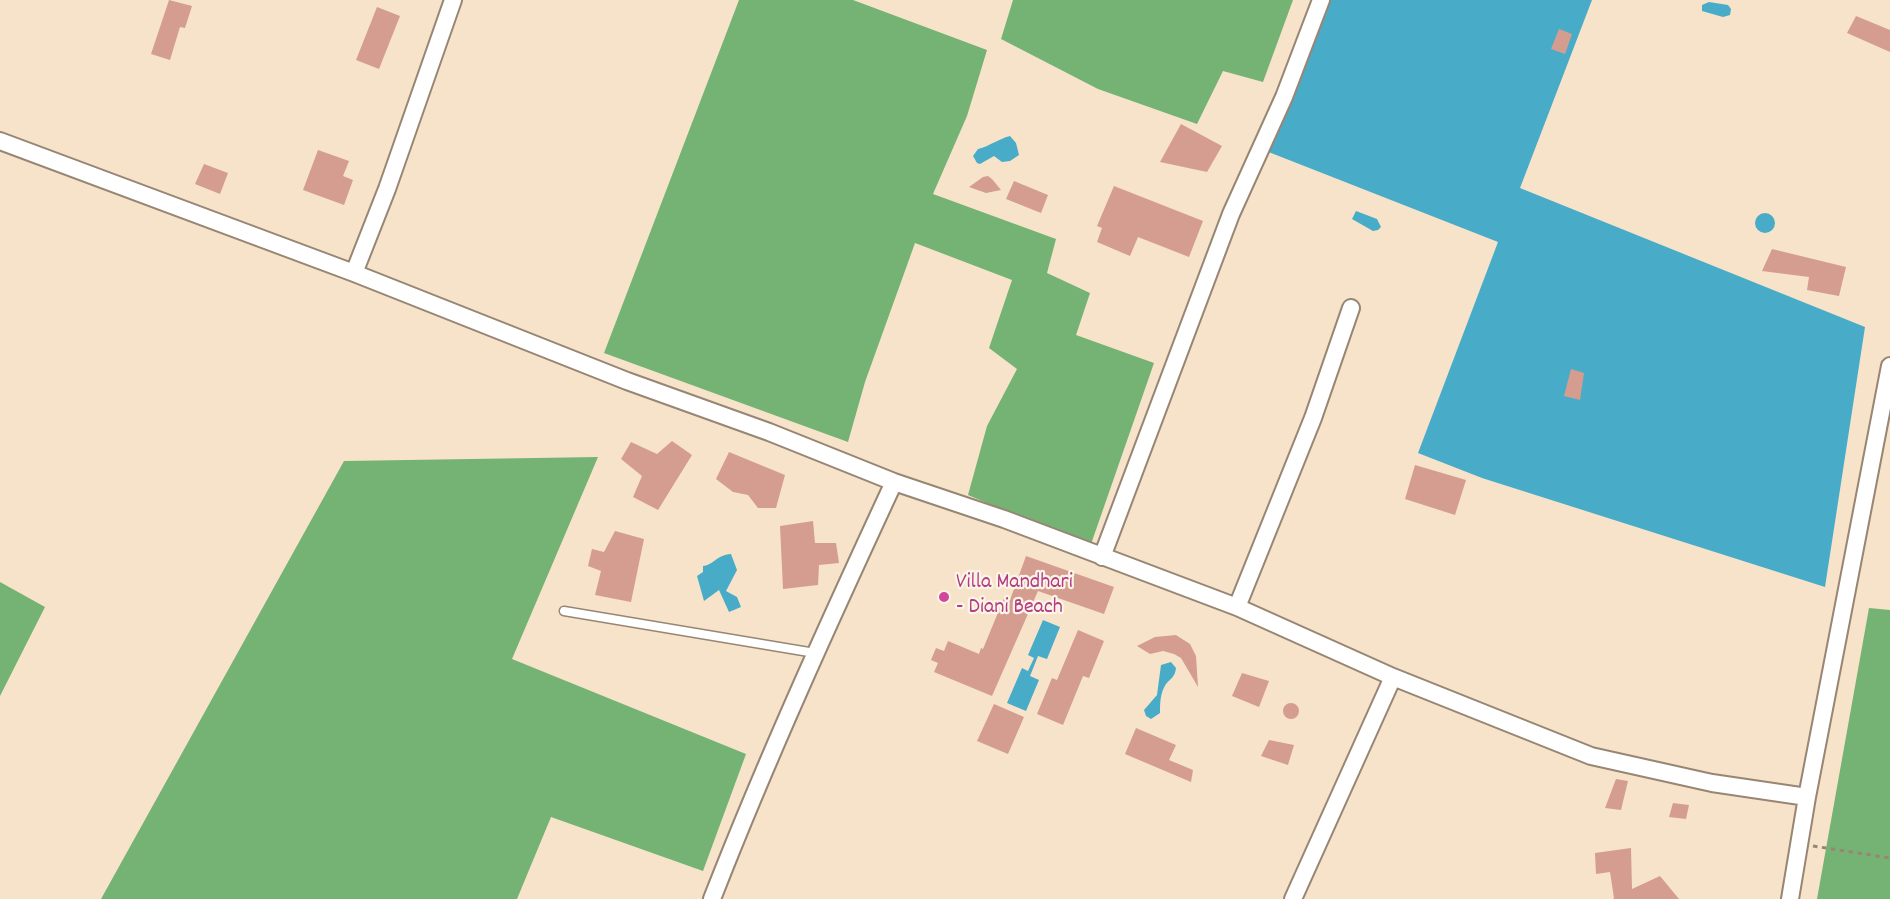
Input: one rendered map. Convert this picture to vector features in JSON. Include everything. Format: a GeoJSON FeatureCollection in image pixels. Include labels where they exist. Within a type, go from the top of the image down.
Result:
{"type":"FeatureCollection","features":[{"type":"Feature","properties":{"kind":"street"},"geometry":{"type":"LineString","coordinates":[[354,273],[387,189],[453,0]]}},
{"type":"Feature","properties":{"kind":"street"},"geometry":{"type":"LineString","coordinates":[[1102,557],[1231,214],[1284,97],[1321,0]]}},
{"type":"Feature","properties":{"kind":"street"},"geometry":{"type":"LineString","coordinates":[[0,141],[354,273],[627,381],[769,432],[894,482],[1004,519],[1238,607],[1393,677],[1591,756],[1712,783],[1807,797]]}},
{"type":"Feature","properties":{"kind":"street"},"geometry":{"type":"LineString","coordinates":[[1238,607],[1314,418],[1351,308]]}},
{"type":"Feature","properties":{"kind":"street"},"geometry":{"type":"LineString","coordinates":[[1790,899],[1807,797],[1890,366]]}},
{"type":"Feature","properties":{"kind":"street"},"geometry":{"type":"LineString","coordinates":[[712,899],[752,798],[815,653],[894,482]]}},
{"type":"Feature","properties":{"kind":"street"},"geometry":{"type":"LineString","coordinates":[[1293,899],[1393,677]]}},
{"type":"Feature","properties":{"kind":"lane"},"geometry":{"type":"LineString","coordinates":[[564,611],[815,653]]}},
{"type":"Feature","properties":{"kind":"path"},"geometry":{"type":"LineString","coordinates":[[1799,844],[1890,858]]}},
{"type":"Feature","properties":{"kind":"green space"},"geometry":{"type":"Polygon","coordinates":[[[739,0],[853,0],[987,50],[967,116],[933,194],[1056,239],[1047,273],[1090,293],[1076,335],[1154,363],[1090,547],[968,495],[987,426],[1017,369],[989,348],[1012,280],[915,243],[865,382],[848,442],[604,353],[739,0]]]}},
{"type":"Feature","properties":{"kind":"green space"},"geometry":{"type":"Polygon","coordinates":[[[1013,0],[1293,0],[1263,82],[1223,71],[1197,124],[1098,89],[1001,39],[1013,0]]]}},
{"type":"Feature","properties":{"kind":"green space"},"geometry":{"type":"Polygon","coordinates":[[[598,457],[512,659],[746,754],[703,871],[551,817],[517,899],[101,899],[344,461],[598,457]]]}},
{"type":"Feature","properties":{"kind":"green space"},"geometry":{"type":"Polygon","coordinates":[[[0,582],[45,607],[0,696],[0,582]]]}},
{"type":"Feature","properties":{"kind":"green space"},"geometry":{"type":"Polygon","coordinates":[[[1869,608],[1890,610],[1890,899],[1817,899],[1869,608]]]}},
{"type":"Feature","properties":{"kind":"water"},"geometry":{"type":"Polygon","coordinates":[[[1326,0],[1592,0],[1520,188],[1865,327],[1825,587],[1482,478],[1418,453],[1498,242],[1266,151],[1326,0]]]}},
{"type":"Feature","properties":{"kind":"water"},"geometry":{"type":"Polygon","coordinates":[[[1709,2],[1728,5],[1731,9],[1730,15],[1723,17],[1702,11],[1702,5],[1709,2]]]}},
{"type":"Feature","properties":{"kind":"water"},"geometry":{"type":"Polygon","coordinates":[[[1010,136],[1016,143],[1019,155],[1010,161],[1002,162],[994,156],[980,164],[977,163],[973,156],[978,149],[1010,136]]]}},
{"type":"Feature","properties":{"kind":"water"},"geometry":{"type":"Polygon","coordinates":[[[1356,211],[1377,219],[1381,227],[1373,231],[1352,219],[1356,211]]]}},
{"type":"Feature","properties":{"kind":"water"},"geometry":{"type":"Polygon","coordinates":[[[1765,213],[1772,216],[1775,223],[1772,230],[1765,233],[1758,230],[1755,223],[1758,216],[1765,213]]]}},
{"type":"Feature","properties":{"kind":"water"},"geometry":{"type":"Polygon","coordinates":[[[731,554],[737,570],[726,591],[737,597],[741,607],[729,612],[719,590],[704,601],[697,576],[703,572],[703,566],[731,554]]]}},
{"type":"Feature","properties":{"kind":"water"},"geometry":{"type":"Polygon","coordinates":[[[1043,620],[1060,627],[1047,659],[1038,656],[1030,676],[1039,680],[1026,711],[1007,703],[1022,668],[1028,671],[1034,658],[1028,655],[1043,620]]]}},
{"type":"Feature","properties":{"kind":"water"},"geometry":{"type":"Polygon","coordinates":[[[1171,662],[1176,668],[1175,673],[1163,691],[1160,713],[1151,719],[1146,716],[1144,710],[1157,695],[1161,665],[1171,662]]]}},
{"type":"Feature","properties":{"kind":"building"},"geometry":{"type":"Polygon","coordinates":[[[169,0],[192,6],[185,28],[180,27],[170,60],[151,54],[169,0]]]}},
{"type":"Feature","properties":{"kind":"building"},"geometry":{"type":"Polygon","coordinates":[[[377,7],[400,16],[379,69],[356,60],[377,7]]]}},
{"type":"Feature","properties":{"kind":"building"},"geometry":{"type":"Polygon","coordinates":[[[1856,16],[1890,30],[1890,52],[1847,33],[1856,16]]]}},
{"type":"Feature","properties":{"kind":"building"},"geometry":{"type":"Polygon","coordinates":[[[1559,29],[1572,34],[1565,54],[1551,49],[1559,29]]]}},
{"type":"Feature","properties":{"kind":"building"},"geometry":{"type":"Polygon","coordinates":[[[1181,124],[1222,146],[1207,172],[1160,162],[1181,124]]]}},
{"type":"Feature","properties":{"kind":"building"},"geometry":{"type":"Polygon","coordinates":[[[318,150],[349,161],[343,176],[353,180],[344,205],[303,190],[318,150]]]}},
{"type":"Feature","properties":{"kind":"building"},"geometry":{"type":"Polygon","coordinates":[[[204,164],[228,173],[220,194],[195,184],[204,164]]]}},
{"type":"Feature","properties":{"kind":"building"},"geometry":{"type":"Polygon","coordinates":[[[988,176],[1001,190],[986,193],[969,187],[983,177],[988,176]]]}},
{"type":"Feature","properties":{"kind":"building"},"geometry":{"type":"Polygon","coordinates":[[[1014,181],[1048,195],[1041,213],[1006,199],[1014,181]]]}},
{"type":"Feature","properties":{"kind":"building"},"geometry":{"type":"Polygon","coordinates":[[[1114,186],[1203,221],[1189,257],[1138,237],[1130,256],[1097,242],[1102,228],[1097,226],[1114,186]]]}},
{"type":"Feature","properties":{"kind":"building"},"geometry":{"type":"Polygon","coordinates":[[[1772,249],[1846,267],[1839,296],[1807,290],[1809,277],[1762,271],[1772,249]]]}},
{"type":"Feature","properties":{"kind":"building"},"geometry":{"type":"Polygon","coordinates":[[[1571,369],[1584,373],[1580,400],[1564,396],[1571,369]]]}},
{"type":"Feature","properties":{"kind":"building"},"geometry":{"type":"Polygon","coordinates":[[[672,441],[692,455],[658,510],[633,497],[642,476],[621,459],[631,442],[657,454],[672,441]]]}},
{"type":"Feature","properties":{"kind":"building"},"geometry":{"type":"Polygon","coordinates":[[[729,452],[785,475],[776,508],[758,508],[748,495],[733,492],[716,479],[729,452]]]}},
{"type":"Feature","properties":{"kind":"building"},"geometry":{"type":"Polygon","coordinates":[[[1415,465],[1466,480],[1455,515],[1405,499],[1415,465]]]}},
{"type":"Feature","properties":{"kind":"building"},"geometry":{"type":"Polygon","coordinates":[[[813,521],[815,543],[836,543],[839,563],[819,565],[818,585],[783,589],[780,526],[813,521]]]}},
{"type":"Feature","properties":{"kind":"building"},"geometry":{"type":"Polygon","coordinates":[[[615,531],[644,539],[631,602],[595,595],[601,571],[588,566],[592,549],[604,552],[615,531]]]}},
{"type":"Feature","properties":{"kind":"building"},"geometry":{"type":"Polygon","coordinates":[[[1026,556],[1114,587],[1104,614],[1038,591],[992,696],[934,672],[938,663],[931,660],[936,648],[944,651],[948,641],[979,654],[981,648],[983,649],[1004,598],[1010,600],[1026,556]]]}},
{"type":"Feature","properties":{"kind":"building"},"geometry":{"type":"Polygon","coordinates":[[[1078,630],[1104,641],[1089,678],[1083,676],[1063,725],[1037,714],[1052,678],[1057,680],[1078,630]]]}},
{"type":"Feature","properties":{"kind":"building"},"geometry":{"type":"Polygon","coordinates":[[[1176,635],[1190,644],[1196,656],[1198,687],[1181,658],[1163,651],[1150,654],[1137,646],[1155,637],[1176,635]]]}},
{"type":"Feature","properties":{"kind":"building"},"geometry":{"type":"Polygon","coordinates":[[[1242,673],[1269,681],[1259,707],[1232,696],[1242,673]]]}},
{"type":"Feature","properties":{"kind":"building"},"geometry":{"type":"Polygon","coordinates":[[[1288,703],[1294,703],[1299,711],[1297,717],[1288,719],[1283,714],[1283,708],[1288,703]]]}},
{"type":"Feature","properties":{"kind":"building"},"geometry":{"type":"Polygon","coordinates":[[[994,704],[1024,717],[1008,754],[977,741],[994,704]]]}},
{"type":"Feature","properties":{"kind":"building"},"geometry":{"type":"Polygon","coordinates":[[[1136,728],[1176,745],[1169,760],[1193,770],[1191,782],[1125,754],[1136,728]]]}},
{"type":"Feature","properties":{"kind":"building"},"geometry":{"type":"Polygon","coordinates":[[[1269,740],[1294,745],[1288,765],[1261,756],[1269,740]]]}},
{"type":"Feature","properties":{"kind":"building"},"geometry":{"type":"Polygon","coordinates":[[[1616,779],[1628,781],[1621,810],[1605,808],[1616,779]]]}},
{"type":"Feature","properties":{"kind":"building"},"geometry":{"type":"Polygon","coordinates":[[[1673,803],[1689,805],[1686,819],[1669,817],[1673,803]]]}},
{"type":"Feature","properties":{"kind":"building"},"geometry":{"type":"Polygon","coordinates":[[[1631,848],[1632,889],[1660,876],[1679,899],[1613,899],[1610,872],[1596,874],[1595,853],[1631,848]]]}},
{"type":"Feature","properties":{"kind":"place","name":"Villa Mandhari - Diani Beach"},"geometry":{"type":"Point","coordinates":[944,597]}}]}
